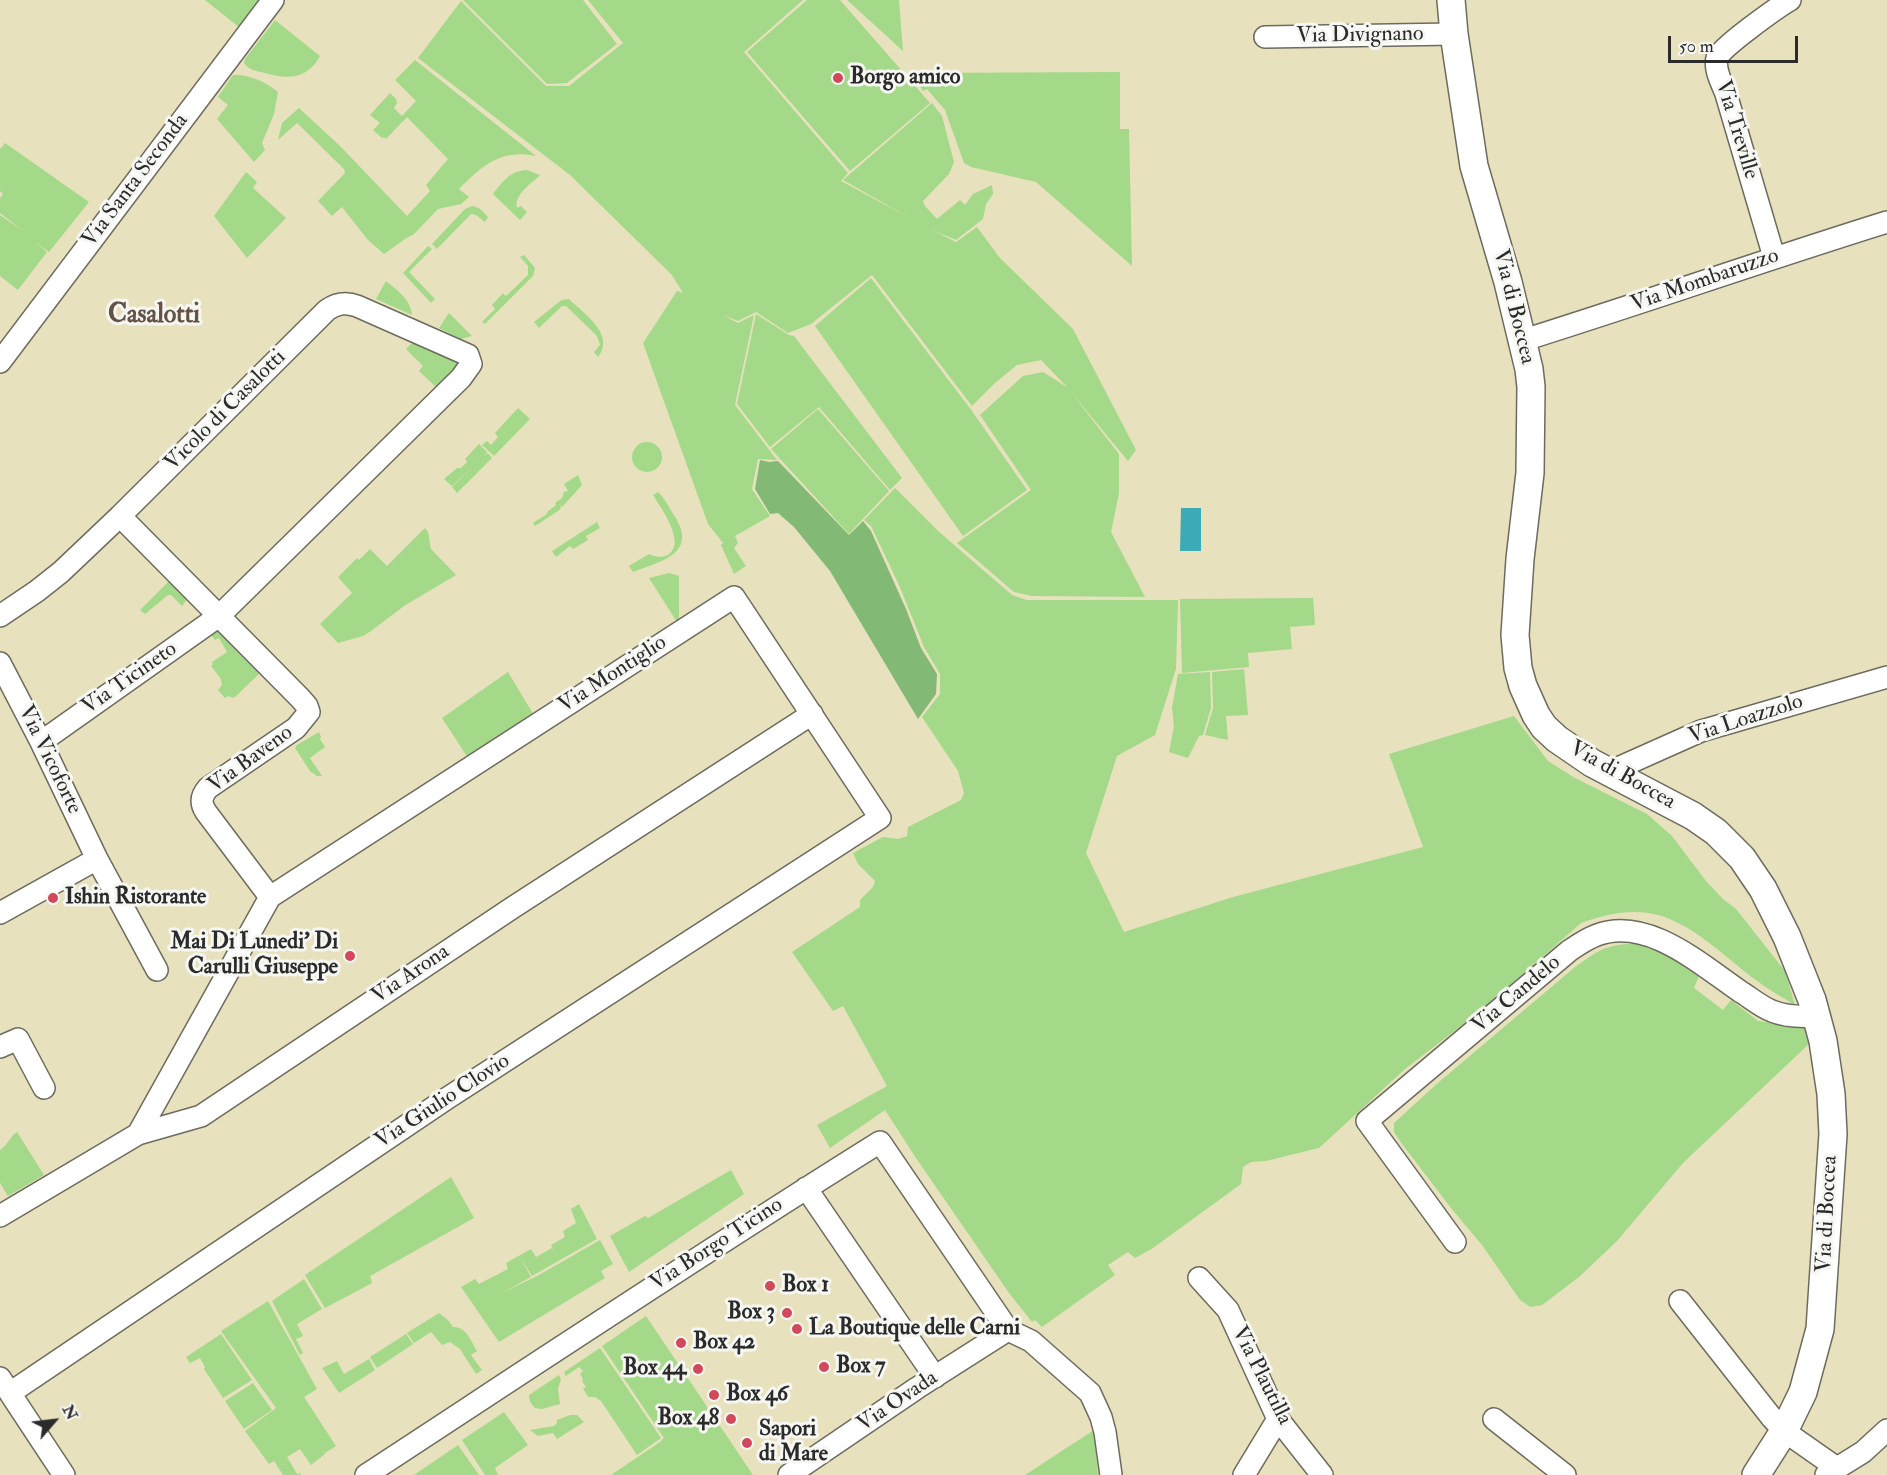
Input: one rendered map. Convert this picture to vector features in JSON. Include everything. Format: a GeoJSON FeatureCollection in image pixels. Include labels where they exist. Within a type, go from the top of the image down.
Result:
{"type":"FeatureCollection","features":[{"type":"Feature","properties":{"kind":"main road","name":"Via di Boccea"},"geometry":{"type":"LineString","coordinates":[[1451,0],[1474,166],[1524,340],[1531,387],[1530,473],[1520,559],[1515,635],[1518,668],[1529,703],[1550,734],[1582,758],[1693,816],[1716,832],[1742,858],[1760,884],[1782,925],[1806,983],[1827,1056],[1832,1114],[1821,1329],[1803,1392],[1756,1475]]}},
{"type":"Feature","properties":{"kind":"main road","name":"Via di Boccea"},"geometry":{"type":"LineString","coordinates":[[1745,1475],[1779,1438]]}},
{"type":"Feature","properties":{"kind":"street","name":"Via Santa Seconda"},"geometry":{"type":"LineString","coordinates":[[0,362],[273,0]]}},
{"type":"Feature","properties":{"kind":"street","name":"Via Treville"},"geometry":{"type":"LineString","coordinates":[[1774,257],[1717,70],[1717,59],[1722,51],[1736,39],[1790,0]]}},
{"type":"Feature","properties":{"kind":"street","name":"Via Divignano"},"geometry":{"type":"LineString","coordinates":[[1265,38],[1454,34]]}},
{"type":"Feature","properties":{"kind":"street","name":"Via Mombaruzzo"},"geometry":{"type":"LineString","coordinates":[[1524,340],[1887,222]]}},
{"type":"Feature","properties":{"kind":"street","name":"Vicolo di Casalotti"},"geometry":{"type":"LineString","coordinates":[[0,616],[56,577],[327,310],[338,304],[349,303],[468,355],[471,364],[461,378],[219,616]]}},
{"type":"Feature","properties":{"kind":"street"},"geometry":{"type":"LineString","coordinates":[[120,516],[219,616]]}},
{"type":"Feature","properties":{"kind":"street","name":"Via Montiglio"},"geometry":{"type":"LineString","coordinates":[[270,897],[734,597],[880,818]]}},
{"type":"Feature","properties":{"kind":"street","name":"Via Ticineto"},"geometry":{"type":"LineString","coordinates":[[41,742],[219,616]]}},
{"type":"Feature","properties":{"kind":"street","name":"Via Baveno"},"geometry":{"type":"LineString","coordinates":[[219,616],[300,698],[309,712],[296,728],[208,789],[202,798],[202,805],[206,812],[270,897]]}},
{"type":"Feature","properties":{"kind":"street","name":"Via Vicoforte"},"geometry":{"type":"LineString","coordinates":[[0,663],[98,859],[157,970]]}},
{"type":"Feature","properties":{"kind":"street","name":"Via Loazzolo"},"geometry":{"type":"LineString","coordinates":[[1609,771],[1701,731],[1887,677]]}},
{"type":"Feature","properties":{"kind":"street","name":"Via Arona"},"geometry":{"type":"LineString","coordinates":[[0,1216],[138,1134],[201,1116],[512,908],[812,714]]}},
{"type":"Feature","properties":{"kind":"street","name":"Via Giulio Clovio"},"geometry":{"type":"LineString","coordinates":[[5,1386],[880,818]]}},
{"type":"Feature","properties":{"kind":"street"},"geometry":{"type":"LineString","coordinates":[[0,914],[98,859]]}},
{"type":"Feature","properties":{"kind":"street"},"geometry":{"type":"LineString","coordinates":[[138,1134],[270,897]]}},
{"type":"Feature","properties":{"kind":"street","name":"Via Candelo"},"geometry":{"type":"LineString","coordinates":[[1455,1242],[1367,1121],[1569,951],[1587,939],[1609,931],[1643,933],[1677,949],[1769,1011],[1788,1016],[1817,1017]]}},
{"type":"Feature","properties":{"kind":"street"},"geometry":{"type":"LineString","coordinates":[[0,1047],[18,1039],[44,1088]]}},
{"type":"Feature","properties":{"kind":"street","name":"Via Borgo Ticino"},"geometry":{"type":"LineString","coordinates":[[366,1475],[880,1142],[1008,1330]]}},
{"type":"Feature","properties":{"kind":"street"},"geometry":{"type":"LineString","coordinates":[[806,1188],[935,1377]]}},
{"type":"Feature","properties":{"kind":"street","name":"Via Plautilla"},"geometry":{"type":"LineString","coordinates":[[1199,1278],[1228,1310],[1278,1419],[1322,1475]]}},
{"type":"Feature","properties":{"kind":"street"},"geometry":{"type":"LineString","coordinates":[[1680,1301],[1772,1418],[1779,1438],[1834,1473],[1863,1452],[1887,1430]]}},
{"type":"Feature","properties":{"kind":"street"},"geometry":{"type":"LineString","coordinates":[[1008,1330],[1030,1341],[1091,1395],[1105,1432],[1112,1475]]}},
{"type":"Feature","properties":{"kind":"street","name":"Via Ovada"},"geometry":{"type":"LineString","coordinates":[[789,1475],[1008,1330]]}},
{"type":"Feature","properties":{"kind":"street"},"geometry":{"type":"LineString","coordinates":[[5,1386],[64,1475]]}},
{"type":"Feature","properties":{"kind":"street"},"geometry":{"type":"LineString","coordinates":[[1244,1475],[1278,1419]]}},
{"type":"Feature","properties":{"kind":"street"},"geometry":{"type":"LineString","coordinates":[[1494,1419],[1565,1475]]}},
{"type":"Feature","properties":{"kind":"green space"},"geometry":{"type":"Polygon","coordinates":[[[205,0],[259,0],[240,28],[205,0]]]}},
{"type":"Feature","properties":{"kind":"green space"},"geometry":{"type":"Polygon","coordinates":[[[463,0],[583,0],[617,44],[567,83],[547,84],[463,0]]]}},
{"type":"Feature","properties":{"kind":"green space"},"geometry":{"type":"Polygon","coordinates":[[[588,0],[803,0],[744,52],[848,173],[841,181],[910,218],[843,180],[932,103],[942,116],[954,162],[949,174],[923,201],[925,206],[937,219],[960,200],[965,205],[973,194],[992,185],[993,194],[986,204],[983,219],[956,240],[932,230],[956,242],[977,227],[1000,258],[1073,329],[1136,450],[1128,461],[1070,391],[1119,454],[1119,493],[1111,532],[1145,597],[1032,596],[1014,592],[957,543],[1031,490],[980,415],[1023,376],[1043,372],[1067,387],[1041,360],[1017,365],[972,406],[872,275],[811,324],[788,333],[756,312],[738,321],[723,315],[738,323],[754,315],[735,405],[777,460],[758,459],[752,489],[770,516],[735,536],[738,543],[734,548],[746,566],[734,574],[721,545],[723,543],[708,524],[643,343],[677,291],[683,293],[672,275],[570,175],[418,58],[461,1],[546,86],[569,86],[623,43],[588,0]]]}},
{"type":"Feature","properties":{"kind":"green space","name":"Borgo amico"},"geometry":{"type":"Polygon","coordinates":[[[807,0],[840,0],[930,103],[850,171],[747,52],[807,0]]]}},
{"type":"Feature","properties":{"kind":"green space"},"geometry":{"type":"Polygon","coordinates":[[[847,0],[899,0],[903,51],[847,0]]]}},
{"type":"Feature","properties":{"kind":"green space"},"geometry":{"type":"Polygon","coordinates":[[[275,20],[320,56],[310,69],[297,76],[282,77],[254,70],[244,63],[275,20]]]}},
{"type":"Feature","properties":{"kind":"green space"},"geometry":{"type":"Polygon","coordinates":[[[415,60],[536,156],[513,155],[485,166],[459,189],[469,197],[461,204],[438,209],[414,234],[384,254],[368,240],[342,207],[332,216],[318,201],[345,173],[344,169],[297,123],[278,140],[282,123],[299,108],[340,146],[407,216],[430,191],[426,185],[448,159],[407,117],[386,139],[373,130],[380,123],[370,115],[390,93],[396,99],[397,103],[394,108],[402,116],[416,101],[395,80],[415,60]]]}},
{"type":"Feature","properties":{"kind":"green space"},"geometry":{"type":"Polygon","coordinates":[[[1120,72],[1120,129],[1129,129],[1132,266],[1036,182],[971,167],[964,163],[945,110],[927,89],[923,91],[912,73],[1120,72]]]}},
{"type":"Feature","properties":{"kind":"green space"},"geometry":{"type":"Polygon","coordinates":[[[233,75],[257,79],[278,92],[274,114],[262,143],[265,150],[254,162],[217,119],[228,105],[218,97],[233,75]]]}},
{"type":"Feature","properties":{"kind":"green space"},"geometry":{"type":"Polygon","coordinates":[[[5,143],[89,202],[49,252],[35,242],[47,252],[18,290],[0,276],[0,215],[23,231],[0,213],[0,198],[3,194],[0,191],[0,149],[5,143]]]}},
{"type":"Feature","properties":{"kind":"green space"},"geometry":{"type":"Polygon","coordinates":[[[527,170],[540,175],[518,198],[517,208],[521,206],[527,212],[520,220],[493,194],[511,175],[527,170]]]}},
{"type":"Feature","properties":{"kind":"green space"},"geometry":{"type":"Polygon","coordinates":[[[246,172],[257,182],[253,188],[286,218],[247,258],[214,216],[246,172]]]}},
{"type":"Feature","properties":{"kind":"green space"},"geometry":{"type":"Polygon","coordinates":[[[472,206],[479,208],[488,217],[485,222],[471,214],[437,249],[432,244],[465,209],[472,206]]]}},
{"type":"Feature","properties":{"kind":"green space"},"geometry":{"type":"Polygon","coordinates":[[[428,246],[432,249],[409,272],[435,299],[431,303],[403,273],[428,246]]]}},
{"type":"Feature","properties":{"kind":"green space"},"geometry":{"type":"Polygon","coordinates":[[[524,255],[535,268],[533,276],[485,324],[482,322],[495,309],[492,305],[503,293],[506,296],[528,275],[528,266],[520,257],[524,255]]]}},
{"type":"Feature","properties":{"kind":"green space"},"geometry":{"type":"Polygon","coordinates":[[[871,278],[972,411],[1027,490],[963,536],[815,326],[871,278]]]}},
{"type":"Feature","properties":{"kind":"green space"},"geometry":{"type":"Polygon","coordinates":[[[386,281],[406,300],[412,315],[376,299],[386,281]]]}},
{"type":"Feature","properties":{"kind":"green space"},"geometry":{"type":"Polygon","coordinates":[[[569,299],[589,317],[600,332],[603,340],[598,357],[594,352],[600,345],[597,336],[566,306],[562,306],[539,328],[534,322],[562,300],[569,299]]]}},
{"type":"Feature","properties":{"kind":"green space"},"geometry":{"type":"Polygon","coordinates":[[[449,313],[472,336],[461,339],[439,328],[449,313]]]}},
{"type":"Feature","properties":{"kind":"green space"},"geometry":{"type":"Polygon","coordinates":[[[756,314],[794,336],[902,478],[890,490],[819,407],[770,447],[737,404],[756,314]]]}},
{"type":"Feature","properties":{"kind":"green space"},"geometry":{"type":"Polygon","coordinates":[[[414,341],[461,363],[437,388],[419,371],[423,366],[406,349],[414,341]]]}},
{"type":"Feature","properties":{"kind":"green space"},"geometry":{"type":"Polygon","coordinates":[[[518,408],[530,419],[494,456],[482,445],[487,441],[491,445],[498,437],[495,433],[518,408]]]}},
{"type":"Feature","properties":{"kind":"green space"},"geometry":{"type":"Polygon","coordinates":[[[818,409],[889,491],[849,534],[771,449],[818,409]]]}},
{"type":"Feature","properties":{"kind":"green space"},"geometry":{"type":"Polygon","coordinates":[[[647,442],[658,446],[662,457],[658,468],[647,472],[636,468],[632,457],[636,446],[647,442]]]}},
{"type":"Feature","properties":{"kind":"green space"},"geometry":{"type":"Polygon","coordinates":[[[479,444],[487,452],[485,455],[488,453],[492,458],[457,493],[452,487],[471,468],[452,486],[444,479],[467,462],[465,459],[479,444]]]}},
{"type":"Feature","properties":{"kind":"green space"},"geometry":{"type":"Polygon","coordinates":[[[760,460],[778,461],[849,535],[863,521],[871,531],[921,648],[937,674],[936,694],[918,719],[830,571],[794,527],[778,513],[770,514],[755,489],[760,460]]]}},
{"type":"Feature","properties":{"kind":"green space"},"geometry":{"type":"Polygon","coordinates":[[[578,475],[582,485],[562,507],[559,504],[561,508],[558,511],[535,526],[533,523],[547,514],[562,498],[564,492],[568,491],[564,484],[578,475]]]}},
{"type":"Feature","properties":{"kind":"green space"},"geometry":{"type":"Polygon","coordinates":[[[895,488],[938,531],[1012,595],[1027,600],[1178,600],[1176,669],[1155,735],[1117,756],[1086,853],[1124,932],[1233,897],[1423,847],[1389,754],[1514,716],[1548,761],[1575,778],[1647,814],[1672,836],[1706,881],[1736,909],[1785,971],[1795,1005],[1758,982],[1684,926],[1658,915],[1629,912],[1581,923],[1482,1010],[1405,1069],[1319,1148],[1266,1161],[1251,1162],[1243,1167],[1241,1184],[1153,1248],[1135,1258],[1128,1252],[1108,1265],[1115,1275],[1042,1327],[1035,1320],[1032,1322],[1009,1293],[885,1110],[830,1148],[817,1125],[887,1086],[843,1006],[833,1011],[792,952],[860,907],[860,900],[873,887],[875,881],[858,864],[853,853],[883,837],[898,839],[907,836],[908,827],[961,800],[964,793],[958,771],[922,717],[940,694],[940,674],[924,647],[899,585],[871,526],[864,520],[895,488]]]}},
{"type":"Feature","properties":{"kind":"green space"},"geometry":{"type":"Polygon","coordinates":[[[658,492],[681,528],[682,539],[673,554],[633,572],[629,566],[649,554],[663,557],[673,549],[675,542],[673,533],[653,495],[658,492]]]}},
{"type":"Feature","properties":{"kind":"green space"},"geometry":{"type":"Polygon","coordinates":[[[597,522],[600,528],[586,536],[588,540],[573,549],[570,546],[556,557],[552,551],[597,522]]]}},
{"type":"Feature","properties":{"kind":"green space"},"geometry":{"type":"Polygon","coordinates":[[[425,528],[431,549],[456,575],[404,606],[363,636],[338,643],[320,624],[352,593],[338,577],[370,549],[387,566],[425,528]]]}},
{"type":"Feature","properties":{"kind":"green space"},"geometry":{"type":"Polygon","coordinates":[[[669,573],[679,576],[679,619],[677,622],[649,578],[669,573]]]}},
{"type":"Feature","properties":{"kind":"green space"},"geometry":{"type":"Polygon","coordinates":[[[170,580],[188,598],[182,606],[171,595],[168,595],[145,614],[140,610],[170,580]]]}},
{"type":"Feature","properties":{"kind":"green space"},"geometry":{"type":"Polygon","coordinates":[[[1313,598],[1315,625],[1290,627],[1292,649],[1248,653],[1249,667],[1182,673],[1180,599],[1313,598]]]}},
{"type":"Feature","properties":{"kind":"green space"},"geometry":{"type":"Polygon","coordinates":[[[217,630],[262,671],[234,698],[228,696],[225,698],[218,690],[222,685],[221,679],[211,666],[212,662],[227,652],[219,638],[215,640],[211,635],[217,630]]]}},
{"type":"Feature","properties":{"kind":"green space"},"geometry":{"type":"Polygon","coordinates":[[[1244,669],[1248,715],[1226,716],[1228,740],[1205,735],[1213,708],[1212,672],[1244,669]]]}},
{"type":"Feature","properties":{"kind":"green space"},"geometry":{"type":"Polygon","coordinates":[[[508,672],[535,717],[470,761],[442,718],[508,672]]]}},
{"type":"Feature","properties":{"kind":"green space"},"geometry":{"type":"Polygon","coordinates":[[[1210,672],[1211,708],[1203,735],[1199,736],[1188,758],[1169,752],[1174,726],[1172,708],[1178,674],[1210,672]]]}},
{"type":"Feature","properties":{"kind":"green space"},"geometry":{"type":"Polygon","coordinates":[[[319,732],[325,747],[310,758],[322,776],[317,776],[310,771],[295,748],[319,732]]]}},
{"type":"Feature","properties":{"kind":"green space"},"geometry":{"type":"Polygon","coordinates":[[[1640,944],[1664,953],[1693,971],[1699,976],[1694,988],[1723,1010],[1731,1000],[1758,1021],[1782,1024],[1801,1018],[1811,1042],[1683,1163],[1617,1241],[1579,1277],[1542,1305],[1530,1307],[1520,1300],[1482,1245],[1402,1144],[1394,1132],[1394,1123],[1575,967],[1605,948],[1640,944]]]}},
{"type":"Feature","properties":{"kind":"green space"},"geometry":{"type":"Polygon","coordinates":[[[17,1132],[44,1175],[8,1196],[0,1183],[0,1150],[17,1132]]]}},
{"type":"Feature","properties":{"kind":"green space"},"geometry":{"type":"Polygon","coordinates":[[[731,1170],[744,1194],[629,1272],[610,1236],[645,1216],[648,1218],[731,1170]]]}},
{"type":"Feature","properties":{"kind":"green space"},"geometry":{"type":"Polygon","coordinates":[[[451,1177],[474,1218],[370,1276],[372,1283],[325,1308],[305,1275],[451,1177]]]}},
{"type":"Feature","properties":{"kind":"green space"},"geometry":{"type":"Polygon","coordinates":[[[579,1204],[597,1239],[532,1276],[520,1257],[531,1277],[502,1293],[600,1240],[613,1264],[601,1271],[605,1278],[499,1342],[461,1287],[475,1279],[479,1284],[508,1269],[506,1263],[531,1249],[536,1257],[552,1248],[558,1259],[551,1245],[565,1237],[563,1231],[576,1223],[571,1209],[579,1204]]]}},
{"type":"Feature","properties":{"kind":"green space"},"geometry":{"type":"Polygon","coordinates":[[[304,1279],[322,1309],[297,1324],[303,1336],[296,1339],[303,1353],[300,1355],[272,1301],[304,1279]]]}},
{"type":"Feature","properties":{"kind":"green space"},"geometry":{"type":"Polygon","coordinates":[[[268,1301],[317,1389],[304,1397],[336,1446],[325,1453],[322,1450],[325,1454],[311,1465],[300,1449],[287,1457],[297,1474],[301,1475],[283,1475],[274,1461],[269,1464],[245,1431],[276,1408],[221,1331],[268,1301]]]}},
{"type":"Feature","properties":{"kind":"green space"},"geometry":{"type":"Polygon","coordinates":[[[439,1313],[453,1327],[458,1327],[468,1335],[477,1351],[471,1355],[482,1370],[476,1374],[460,1349],[450,1342],[442,1345],[431,1332],[414,1343],[407,1333],[439,1313]]]}},
{"type":"Feature","properties":{"kind":"green space"},"geometry":{"type":"Polygon","coordinates":[[[646,1316],[753,1475],[611,1475],[664,1438],[602,1346],[646,1316]]]}},
{"type":"Feature","properties":{"kind":"green space"},"geometry":{"type":"Polygon","coordinates":[[[221,1334],[252,1380],[223,1398],[204,1369],[200,1358],[190,1363],[186,1357],[221,1334]]]}},
{"type":"Feature","properties":{"kind":"green space"},"geometry":{"type":"Polygon","coordinates":[[[406,1334],[413,1344],[377,1368],[370,1357],[406,1334]]]}},
{"type":"Feature","properties":{"kind":"green space"},"geometry":{"type":"Polygon","coordinates":[[[600,1348],[661,1438],[637,1455],[601,1401],[595,1397],[588,1397],[580,1374],[583,1371],[579,1367],[566,1376],[564,1372],[600,1348]]]}},
{"type":"Feature","properties":{"kind":"green space"},"geometry":{"type":"Polygon","coordinates":[[[369,1359],[375,1370],[339,1393],[322,1368],[337,1361],[344,1374],[369,1359]]]}},
{"type":"Feature","properties":{"kind":"green space"},"geometry":{"type":"Polygon","coordinates":[[[559,1375],[561,1379],[558,1389],[560,1404],[542,1409],[535,1408],[530,1402],[529,1395],[559,1375]]]}},
{"type":"Feature","properties":{"kind":"green space"},"geometry":{"type":"Polygon","coordinates":[[[253,1383],[272,1410],[244,1429],[225,1401],[253,1383]]]}},
{"type":"Feature","properties":{"kind":"green space"},"geometry":{"type":"Polygon","coordinates":[[[504,1412],[528,1445],[495,1468],[498,1475],[485,1475],[462,1440],[504,1412]]]}},
{"type":"Feature","properties":{"kind":"green space"},"geometry":{"type":"Polygon","coordinates":[[[577,1415],[584,1422],[557,1439],[553,1433],[538,1436],[530,1430],[554,1426],[557,1420],[577,1415]]]}},
{"type":"Feature","properties":{"kind":"green space"},"geometry":{"type":"Polygon","coordinates":[[[1094,1430],[1098,1475],[1025,1475],[1094,1430]]]}},
{"type":"Feature","properties":{"kind":"green space"},"geometry":{"type":"Polygon","coordinates":[[[458,1445],[479,1475],[414,1475],[458,1445]]]}},
{"type":"Feature","properties":{"kind":"water"},"geometry":{"type":"Polygon","coordinates":[[[1181,508],[1201,508],[1201,551],[1180,551],[1181,508]]]}},
{"type":"Feature","properties":{"kind":"place","name":"Borgo amico"},"geometry":{"type":"Point","coordinates":[838,78]}},
{"type":"Feature","properties":{"kind":"place","name":"Ishin Ristorante"},"geometry":{"type":"Point","coordinates":[53,898]}},
{"type":"Feature","properties":{"kind":"place","name":"Mai Di Lunedi' Di Carulli Giuseppe"},"geometry":{"type":"Point","coordinates":[350,956]}},
{"type":"Feature","properties":{"kind":"place","name":"Box 1"},"geometry":{"type":"Point","coordinates":[770,1286]}},
{"type":"Feature","properties":{"kind":"place","name":"Box 3"},"geometry":{"type":"Point","coordinates":[787,1313]}},
{"type":"Feature","properties":{"kind":"place","name":"La Boutique delle Carni"},"geometry":{"type":"Point","coordinates":[797,1329]}},
{"type":"Feature","properties":{"kind":"place","name":"Box 42"},"geometry":{"type":"Point","coordinates":[681,1343]}},
{"type":"Feature","properties":{"kind":"place","name":"Box 7"},"geometry":{"type":"Point","coordinates":[824,1367]}},
{"type":"Feature","properties":{"kind":"place","name":"Box 44"},"geometry":{"type":"Point","coordinates":[698,1369]}},
{"type":"Feature","properties":{"kind":"place","name":"Box 46"},"geometry":{"type":"Point","coordinates":[714,1395]}},
{"type":"Feature","properties":{"kind":"place","name":"Box 48"},"geometry":{"type":"Point","coordinates":[731,1419]}},
{"type":"Feature","properties":{"kind":"place","name":"Sapori di Mare"},"geometry":{"type":"Point","coordinates":[747,1443]}},
{"type":"Feature","properties":{"kind":"district","name":"Casalotti"},"geometry":{"type":"Point","coordinates":[154,316]}}]}
